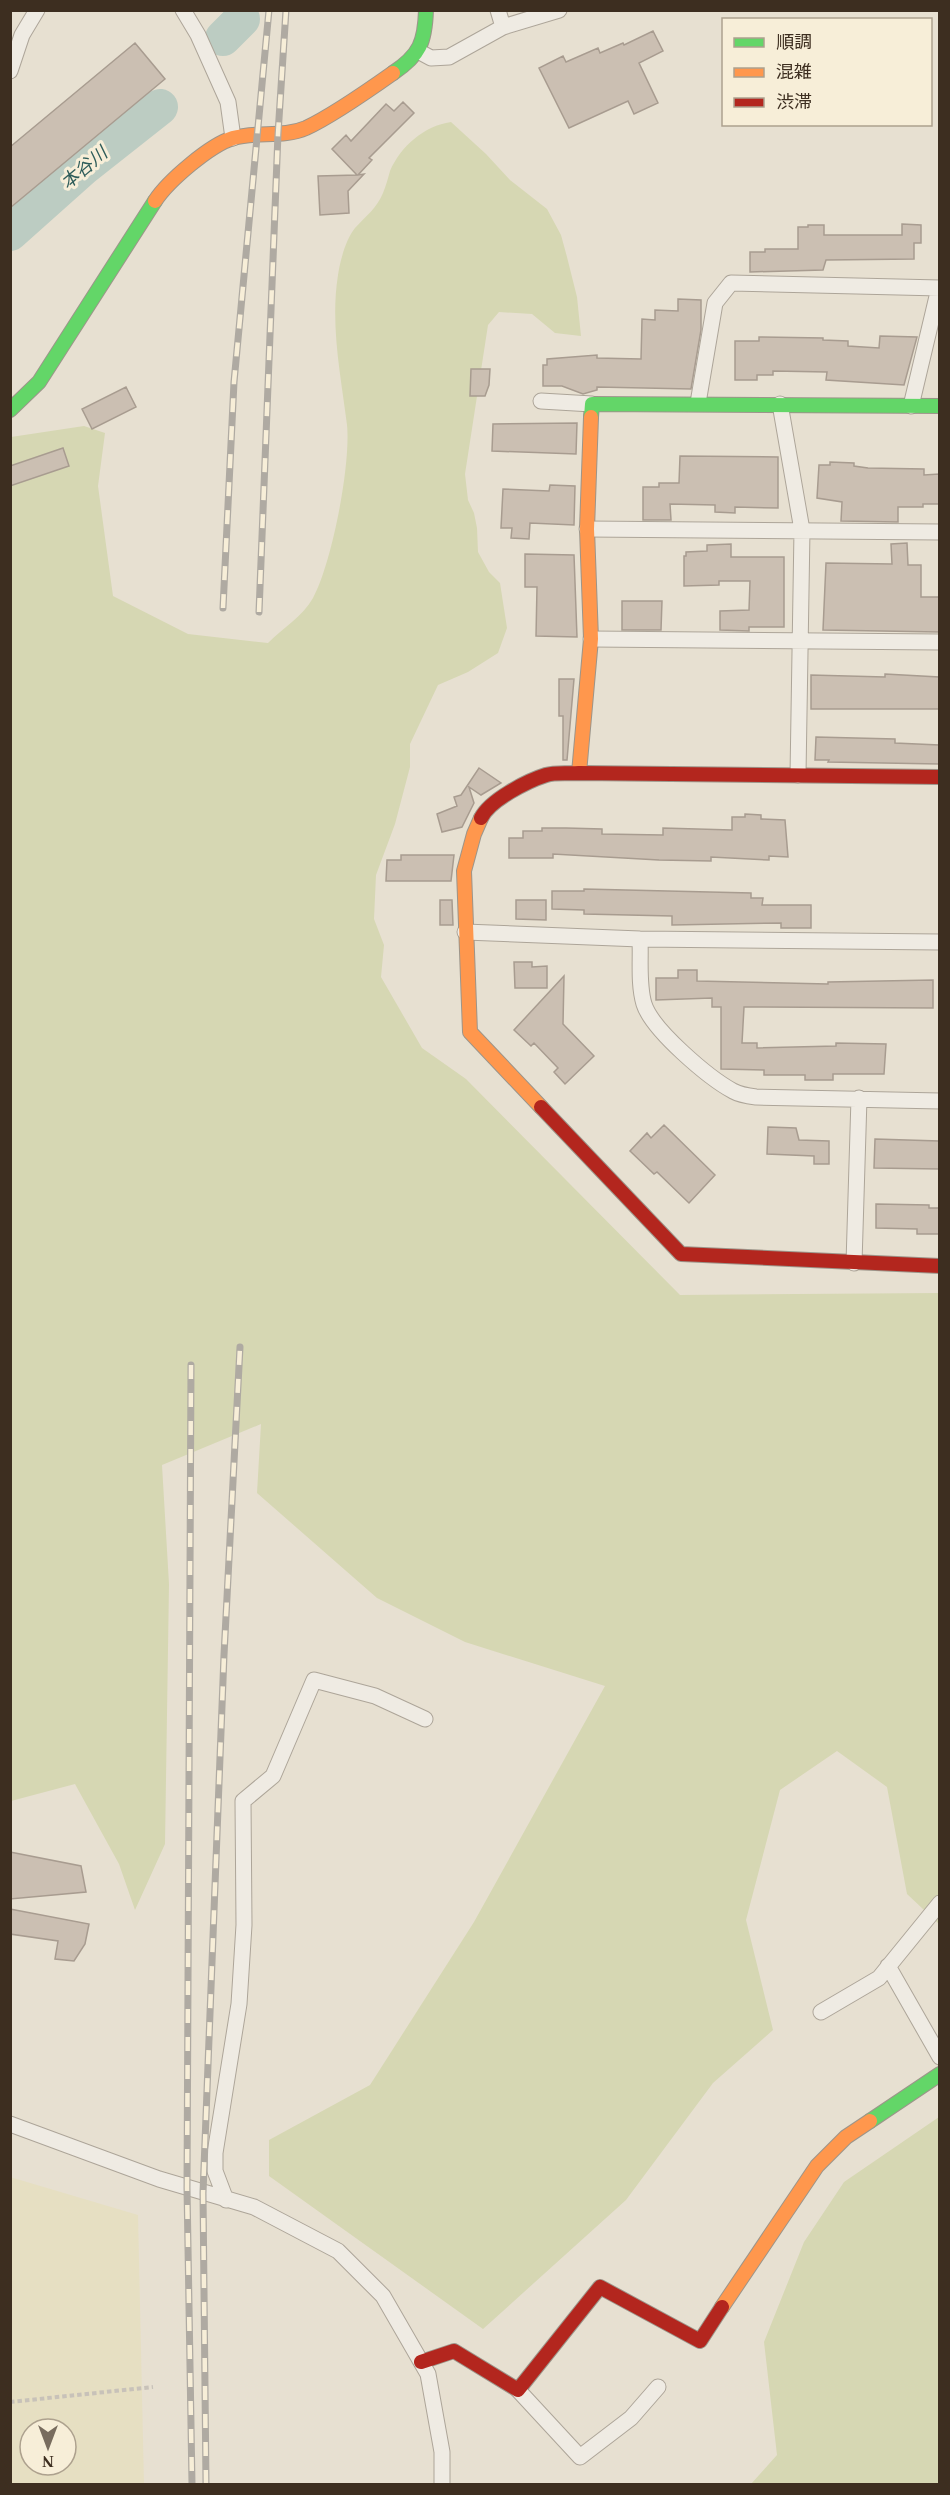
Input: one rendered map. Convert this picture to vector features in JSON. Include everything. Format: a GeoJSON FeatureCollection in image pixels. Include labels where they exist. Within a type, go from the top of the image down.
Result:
{"type":"FeatureCollection","features":[{"type":"Feature","properties":{"kind":"street"},"geometry":{"type":"LineString","coordinates":[[10,71],[22,35],[37,10]]}},
{"type":"Feature","properties":{"kind":"street"},"geometry":{"type":"LineString","coordinates":[[183,10],[198,35],[228,102],[232,138]]}},
{"type":"Feature","properties":{"kind":"street"},"geometry":{"type":"LineString","coordinates":[[10,410],[39,382],[163,189],[193,162],[232,138],[292,133],[308,127],[386,78],[405,65],[418,51],[425,33],[426,10]]}},
{"type":"Feature","properties":{"kind":"street"},"geometry":{"type":"LineString","coordinates":[[498,10],[503,27]]}},
{"type":"Feature","properties":{"kind":"street"},"geometry":{"type":"LineString","coordinates":[[418,51],[431,58],[449,57],[503,27],[558,10]]}},
{"type":"Feature","properties":{"kind":"street"},"geometry":{"type":"LineString","coordinates":[[698,403],[715,303],[731,283],[939,288],[911,406]]}},
{"type":"Feature","properties":{"kind":"street"},"geometry":{"type":"LineString","coordinates":[[541,401],[592,404],[939,406]]}},
{"type":"Feature","properties":{"kind":"street"},"geometry":{"type":"LineString","coordinates":[[579,773],[591,639],[586,529],[592,404]]}},
{"type":"Feature","properties":{"kind":"street"},"geometry":{"type":"LineString","coordinates":[[780,404],[802,530],[798,775]]}},
{"type":"Feature","properties":{"kind":"street"},"geometry":{"type":"LineString","coordinates":[[586,529],[939,532]]}},
{"type":"Feature","properties":{"kind":"street"},"geometry":{"type":"LineString","coordinates":[[591,639],[939,642]]}},
{"type":"Feature","properties":{"kind":"street"},"geometry":{"type":"LineString","coordinates":[[939,777],[579,773],[547,775],[511,792],[486,808],[474,834],[464,871],[470,1032],[681,1254],[939,1266]]}},
{"type":"Feature","properties":{"kind":"street"},"geometry":{"type":"LineString","coordinates":[[465,932],[640,939],[939,942]]}},
{"type":"Feature","properties":{"kind":"street"},"geometry":{"type":"LineString","coordinates":[[640,939],[642,992],[648,1013],[682,1051],[716,1081],[736,1093],[756,1097],[939,1101]]}},
{"type":"Feature","properties":{"kind":"street"},"geometry":{"type":"LineString","coordinates":[[854,1263],[860,1098]]}},
{"type":"Feature","properties":{"kind":"street"},"geometry":{"type":"LineString","coordinates":[[226,2200],[215,2171],[215,2153],[239,2004],[244,1926],[243,1801],[273,1776],[314,1680],[375,1696],[425,1719]]}},
{"type":"Feature","properties":{"kind":"street"},"geometry":{"type":"LineString","coordinates":[[821,2012],[879,1978],[939,1903]]}},
{"type":"Feature","properties":{"kind":"street"},"geometry":{"type":"LineString","coordinates":[[888,1966],[939,2057]]}},
{"type":"Feature","properties":{"kind":"street"},"geometry":{"type":"LineString","coordinates":[[518,2390],[600,2287],[700,2341],[817,2166],[846,2137],[939,2074]]}},
{"type":"Feature","properties":{"kind":"street"},"geometry":{"type":"LineString","coordinates":[[10,2124],[159,2179],[254,2207],[339,2252],[383,2296],[428,2374],[442,2452],[442,2484]]}},
{"type":"Feature","properties":{"kind":"street"},"geometry":{"type":"LineString","coordinates":[[421,2362],[454,2351],[518,2390],[580,2457],[631,2418],[658,2387]]}},
{"type":"Feature","properties":{"kind":"path"},"geometry":{"type":"LineString","coordinates":[[10,2402],[153,2387]]}},
{"type":"Feature","properties":{"kind":"shaded area"},"geometry":{"type":"Polygon","coordinates":[[[10,2177],[138,2215],[144,2484],[11,2484],[10,2177]]]}},
{"type":"Feature","properties":{"kind":"green space"},"geometry":{"type":"Polygon","coordinates":[[[451,122],[510,180],[547,209],[561,235],[567,257],[577,297],[581,336],[555,333],[532,314],[499,312],[488,325],[465,474],[468,500],[477,528],[478,552],[489,572],[500,583],[507,628],[498,653],[468,672],[438,685],[410,744],[410,767],[395,824],[376,875],[374,919],[384,945],[381,977],[422,1048],[466,1079],[680,1295],[939,1293],[939,1924],[907,1894],[887,1787],[837,1751],[780,1790],[746,1920],[773,2030],[713,2083],[626,2200],[483,2329],[269,2176],[269,2140],[370,2085],[474,1922],[605,1686],[465,1642],[377,1598],[257,1493],[261,1424],[162,1465],[169,1584],[165,1844],[135,1910],[119,1864],[75,1784],[11,1801],[11,437],[84,426],[105,433],[98,486],[113,596],[188,634],[268,643],[309,605],[313,598],[327,562],[339,513],[346,464],[347,425],[337,350],[335,313],[338,275],[344,250],[355,228],[381,198],[390,171],[400,153],[423,133],[451,122]]]}},
{"type":"Feature","properties":{"kind":"green space"},"geometry":{"type":"Polygon","coordinates":[[[939,2117],[939,2484],[751,2484],[777,2455],[764,2342],[804,2242],[844,2182],[939,2117]]]}},
{"type":"Feature","properties":{"kind":"building"},"geometry":{"type":"Polygon","coordinates":[[[653,31],[663,51],[639,63],[658,103],[634,114],[628,101],[569,128],[539,68],[563,56],[566,62],[598,48],[600,53],[623,43],[624,45],[653,31]]]}},
{"type":"Feature","properties":{"kind":"building"},"geometry":{"type":"Polygon","coordinates":[[[135,43],[165,79],[10,208],[10,147],[135,43]]]}},
{"type":"Feature","properties":{"kind":"building"},"geometry":{"type":"Polygon","coordinates":[[[403,102],[414,113],[369,158],[372,160],[358,175],[364,174],[348,191],[349,213],[320,215],[318,176],[357,175],[332,149],[346,135],[351,141],[386,104],[394,111],[403,102]]]}},
{"type":"Feature","properties":{"kind":"building"},"geometry":{"type":"Polygon","coordinates":[[[902,224],[921,225],[921,243],[914,243],[914,259],[826,260],[823,270],[750,272],[750,252],[765,252],[765,249],[798,249],[798,227],[824,225],[824,235],[902,235],[902,224]]]}},
{"type":"Feature","properties":{"kind":"building"},"geometry":{"type":"Polygon","coordinates":[[[678,299],[701,300],[701,330],[691,389],[597,387],[597,390],[583,394],[562,386],[543,386],[543,365],[547,365],[547,359],[597,355],[597,358],[641,359],[642,319],[655,320],[655,310],[678,311],[678,299]]]}},
{"type":"Feature","properties":{"kind":"building"},"geometry":{"type":"Polygon","coordinates":[[[880,336],[917,337],[904,385],[826,380],[827,372],[773,371],[773,375],[757,375],[757,380],[735,380],[735,341],[759,341],[759,337],[823,338],[823,340],[848,341],[848,346],[879,348],[880,336]]]}},
{"type":"Feature","properties":{"kind":"building"},"geometry":{"type":"Polygon","coordinates":[[[471,369],[490,369],[489,385],[485,396],[470,396],[471,369]]]}},
{"type":"Feature","properties":{"kind":"building"},"geometry":{"type":"Polygon","coordinates":[[[126,387],[136,407],[92,429],[82,409],[126,387]]]}},
{"type":"Feature","properties":{"kind":"building"},"geometry":{"type":"Polygon","coordinates":[[[577,423],[576,454],[492,451],[493,424],[577,423]]]}},
{"type":"Feature","properties":{"kind":"building"},"geometry":{"type":"Polygon","coordinates":[[[63,448],[69,466],[10,486],[10,466],[63,448]]]}},
{"type":"Feature","properties":{"kind":"building"},"geometry":{"type":"Polygon","coordinates":[[[680,456],[778,457],[778,508],[735,507],[735,513],[715,512],[715,505],[670,504],[671,520],[643,520],[643,487],[659,487],[659,483],[679,483],[680,456]]]}},
{"type":"Feature","properties":{"kind":"building"},"geometry":{"type":"Polygon","coordinates":[[[830,462],[854,463],[854,466],[868,468],[924,469],[924,475],[939,474],[939,504],[923,504],[923,507],[898,507],[898,522],[841,521],[842,502],[817,498],[819,465],[830,465],[830,462]]]}},
{"type":"Feature","properties":{"kind":"building"},"geometry":{"type":"Polygon","coordinates":[[[550,485],[575,486],[574,525],[530,523],[529,539],[511,538],[512,528],[501,528],[503,489],[549,491],[550,485]]]}},
{"type":"Feature","properties":{"kind":"building"},"geometry":{"type":"Polygon","coordinates":[[[907,543],[908,565],[921,565],[921,597],[939,597],[939,632],[823,630],[826,563],[892,564],[891,544],[907,543]]]}},
{"type":"Feature","properties":{"kind":"building"},"geometry":{"type":"Polygon","coordinates":[[[731,544],[731,557],[784,557],[784,627],[749,627],[749,631],[720,630],[720,611],[749,610],[750,581],[719,581],[719,585],[684,586],[686,552],[707,551],[707,545],[731,544]]]}},
{"type":"Feature","properties":{"kind":"building"},"geometry":{"type":"Polygon","coordinates":[[[525,554],[574,555],[577,637],[536,636],[537,587],[525,587],[525,554]]]}},
{"type":"Feature","properties":{"kind":"building"},"geometry":{"type":"Polygon","coordinates":[[[622,601],[662,601],[661,630],[622,630],[622,601]]]}},
{"type":"Feature","properties":{"kind":"building"},"geometry":{"type":"Polygon","coordinates":[[[885,674],[939,677],[939,709],[811,709],[811,675],[885,677],[885,674]]]}},
{"type":"Feature","properties":{"kind":"building"},"geometry":{"type":"Polygon","coordinates":[[[559,679],[574,679],[567,760],[563,760],[563,716],[559,716],[559,679]]]}},
{"type":"Feature","properties":{"kind":"building"},"geometry":{"type":"Polygon","coordinates":[[[816,737],[895,739],[895,743],[939,745],[939,764],[815,760],[816,737]]]}},
{"type":"Feature","properties":{"kind":"building"},"geometry":{"type":"Polygon","coordinates":[[[479,768],[501,783],[481,795],[469,787],[474,803],[462,827],[442,832],[437,814],[457,806],[454,797],[461,795],[479,768]]]}},
{"type":"Feature","properties":{"kind":"building"},"geometry":{"type":"Polygon","coordinates":[[[745,814],[761,815],[761,819],[785,820],[788,857],[769,856],[769,860],[711,857],[711,861],[553,854],[553,858],[509,858],[509,838],[523,838],[523,831],[542,831],[542,828],[602,829],[602,834],[663,835],[663,828],[732,830],[732,817],[745,817],[745,814]]]}},
{"type":"Feature","properties":{"kind":"building"},"geometry":{"type":"Polygon","coordinates":[[[401,855],[454,855],[451,881],[386,881],[387,860],[401,860],[401,855]]]}},
{"type":"Feature","properties":{"kind":"building"},"geometry":{"type":"Polygon","coordinates":[[[584,889],[751,893],[751,898],[763,898],[762,905],[811,905],[811,928],[781,928],[781,923],[672,925],[672,916],[584,914],[584,910],[552,909],[552,891],[584,891],[584,889]]]}},
{"type":"Feature","properties":{"kind":"building"},"geometry":{"type":"Polygon","coordinates":[[[440,900],[452,900],[453,925],[440,925],[440,900]]]}},
{"type":"Feature","properties":{"kind":"building"},"geometry":{"type":"Polygon","coordinates":[[[516,900],[546,900],[546,920],[516,919],[516,900]]]}},
{"type":"Feature","properties":{"kind":"building"},"geometry":{"type":"Polygon","coordinates":[[[514,962],[532,962],[532,967],[547,966],[547,988],[515,988],[514,962]]]}},
{"type":"Feature","properties":{"kind":"building"},"geometry":{"type":"Polygon","coordinates":[[[678,970],[697,970],[697,981],[828,984],[828,982],[933,980],[933,1008],[744,1007],[742,1043],[757,1043],[757,1048],[836,1046],[836,1043],[886,1044],[884,1074],[833,1074],[833,1080],[805,1080],[805,1075],[764,1075],[764,1070],[721,1069],[721,1007],[712,1007],[712,998],[656,1000],[656,978],[678,978],[678,970]]]}},
{"type":"Feature","properties":{"kind":"building"},"geometry":{"type":"Polygon","coordinates":[[[564,976],[563,1024],[594,1056],[565,1084],[554,1072],[558,1068],[534,1043],[531,1046],[514,1030],[564,976]]]}},
{"type":"Feature","properties":{"kind":"building"},"geometry":{"type":"Polygon","coordinates":[[[664,1125],[715,1175],[689,1203],[657,1172],[654,1174],[630,1151],[647,1133],[651,1138],[664,1125]]]}},
{"type":"Feature","properties":{"kind":"building"},"geometry":{"type":"Polygon","coordinates":[[[768,1127],[796,1128],[799,1140],[829,1141],[829,1164],[814,1164],[814,1156],[767,1154],[768,1127]]]}},
{"type":"Feature","properties":{"kind":"building"},"geometry":{"type":"Polygon","coordinates":[[[875,1139],[939,1141],[939,1169],[874,1168],[875,1139]]]}},
{"type":"Feature","properties":{"kind":"building"},"geometry":{"type":"Polygon","coordinates":[[[876,1204],[929,1205],[929,1208],[939,1208],[939,1234],[917,1234],[917,1229],[876,1228],[876,1204]]]}},
{"type":"Feature","properties":{"kind":"building"},"geometry":{"type":"Polygon","coordinates":[[[10,1852],[81,1866],[86,1892],[10,1899],[10,1852]]]}},
{"type":"Feature","properties":{"kind":"building"},"geometry":{"type":"Polygon","coordinates":[[[10,1909],[89,1924],[85,1944],[74,1961],[55,1959],[58,1941],[10,1934],[10,1909]]]}},
{"type":"Feature","properties":{"kind":"waterway"},"geometry":{"type":"LineString","coordinates":[[242,19],[243,10]]}},
{"type":"Feature","properties":{"kind":"waterway","name":"本谷川"},"geometry":{"type":"LineString","coordinates":[[223,38],[242,19]]}},
{"type":"Feature","properties":{"kind":"waterway","name":"本谷川"},"geometry":{"type":"LineString","coordinates":[[10,233],[84,167],[160,107]]}},
{"type":"Feature","properties":{"kind":"railway"},"geometry":{"type":"LineString","coordinates":[[223,608],[234,382],[269,10]]}},
{"type":"Feature","properties":{"kind":"railway"},"geometry":{"type":"LineString","coordinates":[[259,612],[278,134],[286,10]]}},
{"type":"Feature","properties":{"kind":"railway"},"geometry":{"type":"LineString","coordinates":[[206,2484],[203,2193],[224,1655],[240,1347]]}},
{"type":"Feature","properties":{"kind":"railway"},"geometry":{"type":"LineString","coordinates":[[191,1365],[187,2188],[192,2484]]}},
{"type":"Feature","properties":{"kind":"traffic: fast"},"geometry":{"type":"LineString","coordinates":[[393,73],[409,60],[419,47],[424,31],[426,10]]}},
{"type":"Feature","properties":{"kind":"traffic: fast"},"geometry":{"type":"LineString","coordinates":[[10,410],[39,382],[155,201]]}},
{"type":"Feature","properties":{"kind":"traffic: fast"},"geometry":{"type":"LineString","coordinates":[[591,417],[592,404],[940,406]]}},
{"type":"Feature","properties":{"kind":"traffic: fast"},"geometry":{"type":"LineString","coordinates":[[870,2121],[940,2074]]}},
{"type":"Feature","properties":{"kind":"traffic: slow"},"geometry":{"type":"LineString","coordinates":[[155,201],[169,184],[190,165],[224,142],[242,136],[288,133],[306,128],[339,110],[393,73]]}},
{"type":"Feature","properties":{"kind":"traffic: slow"},"geometry":{"type":"LineString","coordinates":[[579,773],[591,639],[587,529],[591,417]]}},
{"type":"Feature","properties":{"kind":"traffic: slow"},"geometry":{"type":"LineString","coordinates":[[481,818],[464,871],[470,1032],[541,1107]]}},
{"type":"Feature","properties":{"kind":"traffic: slow"},"geometry":{"type":"LineString","coordinates":[[722,2307],[817,2166],[846,2137],[870,2121]]}},
{"type":"Feature","properties":{"kind":"traffic: jam"},"geometry":{"type":"LineString","coordinates":[[481,818],[492,805],[519,786],[554,774],[940,777]]}},
{"type":"Feature","properties":{"kind":"traffic: jam"},"geometry":{"type":"LineString","coordinates":[[541,1107],[681,1254],[940,1266]]}},
{"type":"Feature","properties":{"kind":"traffic: jam"},"geometry":{"type":"LineString","coordinates":[[421,2362],[454,2351],[518,2390],[600,2287],[700,2341],[722,2307]]}}]}
